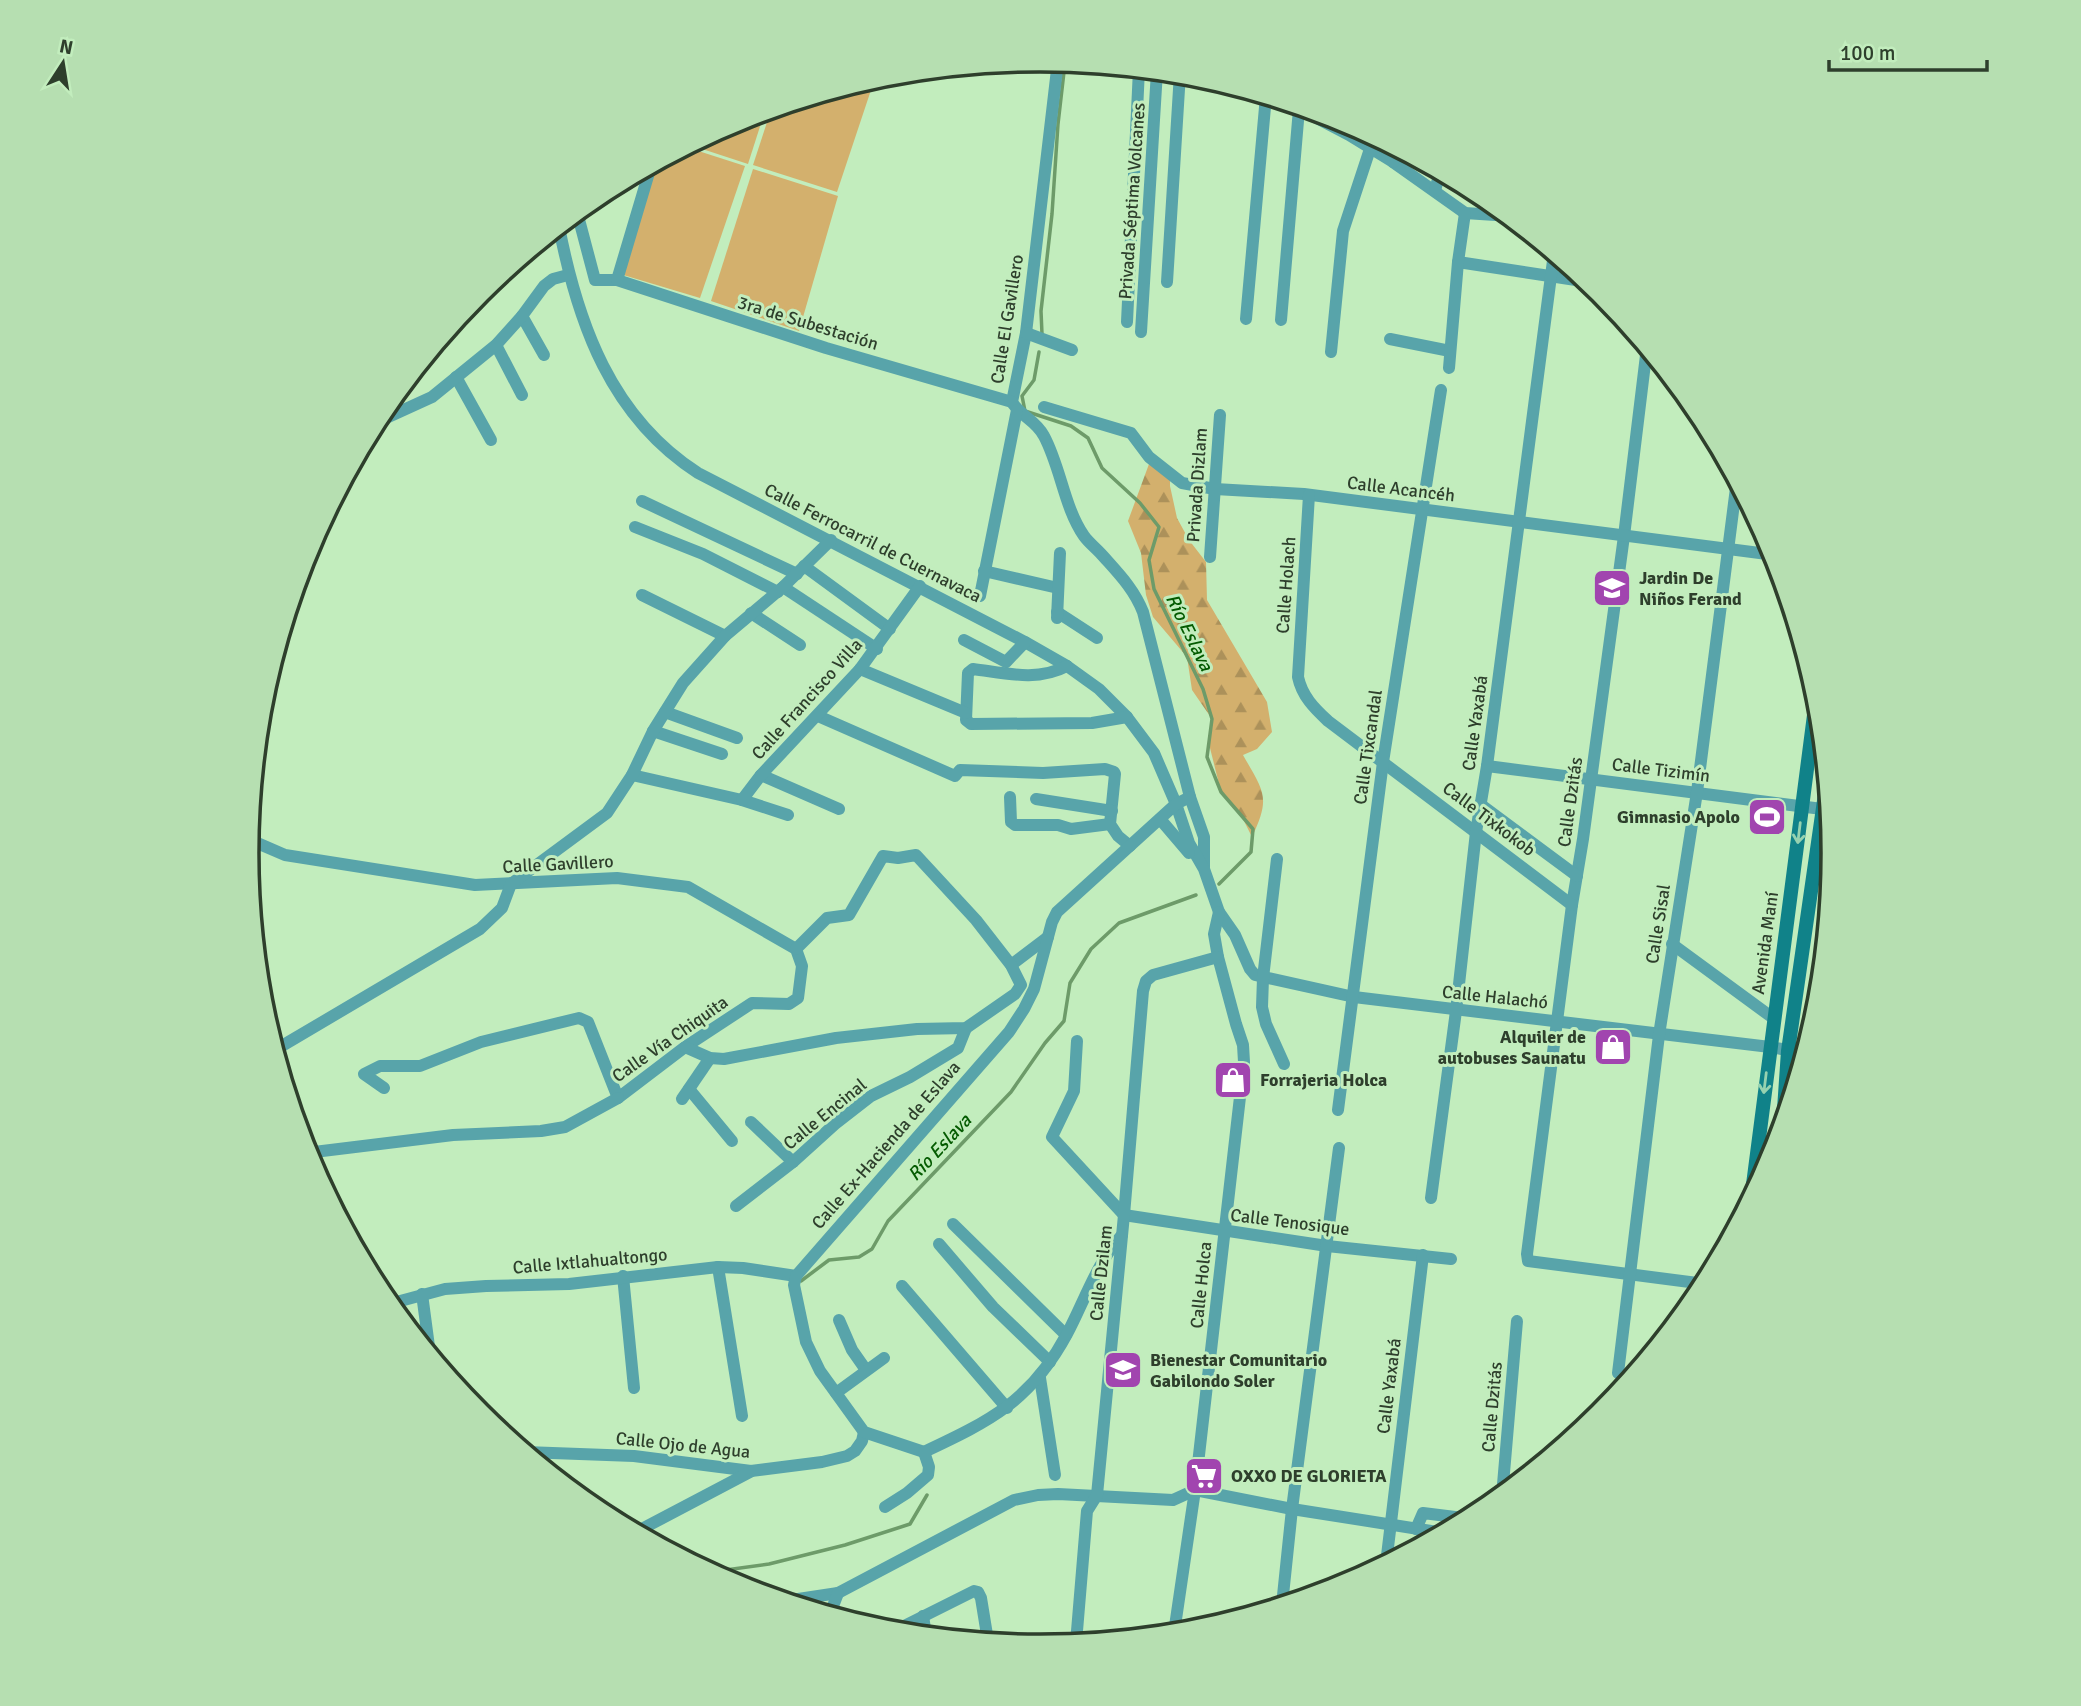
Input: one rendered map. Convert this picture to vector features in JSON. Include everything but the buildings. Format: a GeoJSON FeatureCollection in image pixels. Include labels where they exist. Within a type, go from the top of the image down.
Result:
{"type":"FeatureCollection","features":[{"type":"Feature","properties":{"kind":"street","name":"Calle El Gavillero"},"geometry":{"type":"LineString","coordinates":[[1057,72],[1026,333],[1014,406],[1033,420],[1044,435],[1075,519],[1085,538],[1137,596],[1190,797],[1204,837],[1204,869]]}},
{"type":"Feature","properties":{"kind":"street"},"geometry":{"type":"LineString","coordinates":[[1127,322],[1139,78]]}},
{"type":"Feature","properties":{"kind":"street","name":"Privada Séptima Volcanes"},"geometry":{"type":"LineString","coordinates":[[1141,332],[1156,81]]}},
{"type":"Feature","properties":{"kind":"street"},"geometry":{"type":"LineString","coordinates":[[1167,282],[1179,85]]}},
{"type":"Feature","properties":{"kind":"street"},"geometry":{"type":"LineString","coordinates":[[1246,319],[1265,105]]}},
{"type":"Feature","properties":{"kind":"street"},"geometry":{"type":"LineString","coordinates":[[1282,320],[1294,114]]}},
{"type":"Feature","properties":{"kind":"street"},"geometry":{"type":"LineString","coordinates":[[1362,142],[1465,214],[1491,215]]}},
{"type":"Feature","properties":{"kind":"street"},"geometry":{"type":"LineString","coordinates":[[1331,352],[1343,231],[1370,149]]}},
{"type":"Feature","properties":{"kind":"street"},"geometry":{"type":"LineString","coordinates":[[1393,162],[1395,157]]}},
{"type":"Feature","properties":{"kind":"street"},"geometry":{"type":"LineString","coordinates":[[617,280],[648,177]]}},
{"type":"Feature","properties":{"kind":"street"},"geometry":{"type":"LineString","coordinates":[[1435,191],[1438,180]]}},
{"type":"Feature","properties":{"kind":"street"},"geometry":{"type":"LineString","coordinates":[[1449,368],[1465,214]]}},
{"type":"Feature","properties":{"kind":"street","name":"3ra de Subestación"},"geometry":{"type":"LineString","coordinates":[[580,222],[595,280],[617,280],[1014,406]]}},
{"type":"Feature","properties":{"kind":"street","name":"Calle Ferrocarril de Cuernavaca"},"geometry":{"type":"LineString","coordinates":[[561,236],[568,275],[595,352],[607,376],[635,416],[662,446],[698,473],[1025,642],[1099,689],[1127,717],[1154,753],[1189,843],[1204,869]]}},
{"type":"Feature","properties":{"kind":"street"},"geometry":{"type":"LineString","coordinates":[[1458,262],[1570,280]]}},
{"type":"Feature","properties":{"kind":"street","name":"Calle Yaxabá"},"geometry":{"type":"LineString","coordinates":[[1431,1198],[1476,832],[1520,522],[1553,263]]}},
{"type":"Feature","properties":{"kind":"street"},"geometry":{"type":"LineString","coordinates":[[394,415],[432,397],[496,345],[544,286],[553,279],[568,275]]}},
{"type":"Feature","properties":{"kind":"street"},"geometry":{"type":"LineString","coordinates":[[522,316],[544,355]]}},
{"type":"Feature","properties":{"kind":"street"},"geometry":{"type":"LineString","coordinates":[[1026,333],[1072,350]]}},
{"type":"Feature","properties":{"kind":"street"},"geometry":{"type":"LineString","coordinates":[[1390,339],[1450,351]]}},
{"type":"Feature","properties":{"kind":"street"},"geometry":{"type":"LineString","coordinates":[[496,345],[522,395]]}},
{"type":"Feature","properties":{"kind":"street","name":"Calle Dzitás"},"geometry":{"type":"LineString","coordinates":[[1630,1274],[1528,1261],[1528,1245],[1572,905],[1625,536],[1646,359]]}},
{"type":"Feature","properties":{"kind":"street"},"geometry":{"type":"LineString","coordinates":[[456,377],[491,440]]}},
{"type":"Feature","properties":{"kind":"street","name":"Calle Tixcandal"},"geometry":{"type":"LineString","coordinates":[[1338,1110],[1383,762],[1441,390]]}},
{"type":"Feature","properties":{"kind":"street"},"geometry":{"type":"LineString","coordinates":[[979,596],[1014,406]]}},
{"type":"Feature","properties":{"kind":"street","name":"Calle Acancéh"},"geometry":{"type":"LineString","coordinates":[[1044,407],[1131,433],[1149,457],[1182,483],[1216,489],[1309,495],[1762,553]]}},
{"type":"Feature","properties":{"kind":"street","name":"Privada Dizlam"},"geometry":{"type":"LineString","coordinates":[[1210,558],[1220,415]]}},
{"type":"Feature","properties":{"kind":"street","name":"Calle Holach"},"geometry":{"type":"LineString","coordinates":[[1297,677],[1309,495]]}},
{"type":"Feature","properties":{"kind":"street","name":"Calle Sisal"},"geometry":{"type":"LineString","coordinates":[[1618,1373],[1659,1035],[1697,792],[1735,495]]}},
{"type":"Feature","properties":{"kind":"street"},"geometry":{"type":"LineString","coordinates":[[642,500],[800,570],[890,629]]}},
{"type":"Feature","properties":{"kind":"street"},"geometry":{"type":"LineString","coordinates":[[635,527],[780,589],[877,649]]}},
{"type":"Feature","properties":{"kind":"street"},"geometry":{"type":"LineString","coordinates":[[284,1045],[480,929],[502,908],[511,884],[607,813],[632,775],[653,731],[683,683],[725,636],[831,540]]}},
{"type":"Feature","properties":{"kind":"street"},"geometry":{"type":"LineString","coordinates":[[1060,553],[1057,615],[1097,638]]}},
{"type":"Feature","properties":{"kind":"street"},"geometry":{"type":"LineString","coordinates":[[984,571],[1059,588]]}},
{"type":"Feature","properties":{"kind":"street","name":"Calle Francisco Villa"},"geometry":{"type":"LineString","coordinates":[[742,800],[761,775],[877,649],[920,586]]}},
{"type":"Feature","properties":{"kind":"street"},"geometry":{"type":"LineString","coordinates":[[642,595],[725,636]]}},
{"type":"Feature","properties":{"kind":"street"},"geometry":{"type":"LineString","coordinates":[[751,612],[800,645]]}},
{"type":"Feature","properties":{"kind":"street"},"geometry":{"type":"LineString","coordinates":[[964,640],[1006,662],[1025,642]]}},
{"type":"Feature","properties":{"kind":"street"},"geometry":{"type":"LineString","coordinates":[[966,717],[968,673],[973,669],[1037,676],[1054,674],[1067,667]]}},
{"type":"Feature","properties":{"kind":"street"},"geometry":{"type":"LineString","coordinates":[[860,669],[966,717],[971,724],[1080,723],[1127,717]]}},
{"type":"Feature","properties":{"kind":"street","name":"Calle Tixkokob"},"geometry":{"type":"LineString","coordinates":[[1297,677],[1312,706],[1328,721],[1572,905]]}},
{"type":"Feature","properties":{"kind":"street"},"geometry":{"type":"LineString","coordinates":[[665,712],[737,738]]}},
{"type":"Feature","properties":{"kind":"street"},"geometry":{"type":"LineString","coordinates":[[818,716],[954,776],[960,770],[1043,773],[1105,762],[1115,774],[1110,824],[1118,836],[1130,846]]}},
{"type":"Feature","properties":{"kind":"street"},"geometry":{"type":"LineString","coordinates":[[653,731],[722,754]]}},
{"type":"Feature","properties":{"kind":"street","name":"Avenida Maní"},"geometry":{"type":"LineString","coordinates":[[1755,1168],[1812,731]]}},
{"type":"Feature","properties":{"kind":"street","name":"Calle Tizimín"},"geometry":{"type":"LineString","coordinates":[[1487,765],[1820,808]]}},
{"type":"Feature","properties":{"kind":"street"},"geometry":{"type":"LineString","coordinates":[[632,775],[742,800],[788,815]]}},
{"type":"Feature","properties":{"kind":"street"},"geometry":{"type":"LineString","coordinates":[[761,775],[839,809]]}},
{"type":"Feature","properties":{"kind":"street"},"geometry":{"type":"LineString","coordinates":[[1010,797],[1011,822],[1015,825],[1058,825],[1071,829],[1110,824]]}},
{"type":"Feature","properties":{"kind":"street","name":"Calle Ex-Hacienda de Eslava"},"geometry":{"type":"LineString","coordinates":[[796,1276],[1009,1032],[1034,989],[1057,912],[1176,804],[1190,797]]}},
{"type":"Feature","properties":{"kind":"street"},"geometry":{"type":"LineString","coordinates":[[1036,799],[1112,811]]}},
{"type":"Feature","properties":{"kind":"street"},"geometry":{"type":"LineString","coordinates":[[1480,804],[1577,876]]}},
{"type":"Feature","properties":{"kind":"street"},"geometry":{"type":"LineString","coordinates":[[1160,819],[1204,869],[1219,912],[1235,934],[1250,969],[1263,978]]}},
{"type":"Feature","properties":{"kind":"street"},"geometry":{"type":"LineString","coordinates":[[1786,1086],[1788,1051],[1821,838]]}},
{"type":"Feature","properties":{"kind":"street","name":"Calle Gavillero"},"geometry":{"type":"LineString","coordinates":[[259,844],[285,855],[475,885],[617,878],[688,887],[796,949]]}},
{"type":"Feature","properties":{"kind":"street"},"geometry":{"type":"LineString","coordinates":[[685,1047],[710,1058],[724,1059],[835,1038],[917,1029],[966,1028],[1021,985],[1011,965],[976,920],[916,855],[898,858],[883,856],[849,915],[827,918],[796,949]]}},
{"type":"Feature","properties":{"kind":"street"},"geometry":{"type":"LineString","coordinates":[[1277,859],[1262,1007],[1266,1024],[1284,1065]]}},
{"type":"Feature","properties":{"kind":"street"},"geometry":{"type":"LineString","coordinates":[[1218,957],[1214,934],[1219,912]]}},
{"type":"Feature","properties":{"kind":"street"},"geometry":{"type":"LineString","coordinates":[[1011,965],[1048,937]]}},
{"type":"Feature","properties":{"kind":"street"},"geometry":{"type":"LineString","coordinates":[[1672,944],[1773,1018]]}},
{"type":"Feature","properties":{"kind":"street","name":"Calle Vía Chiquita"},"geometry":{"type":"LineString","coordinates":[[384,1088],[364,1074],[380,1066],[420,1066],[481,1042],[579,1018],[588,1022],[618,1098],[685,1047],[752,1003],[789,1004],[798,998],[802,966],[796,949]]}},
{"type":"Feature","properties":{"kind":"street","name":"Calle Holca"},"geometry":{"type":"LineString","coordinates":[[1176,1622],[1195,1490],[1244,1062],[1243,1045],[1218,957]]}},
{"type":"Feature","properties":{"kind":"street","name":"Calle Dzilam"},"geometry":{"type":"LineString","coordinates":[[1077,1633],[1087,1511],[1097,1495],[1143,991],[1146,981],[1153,975],[1218,957]]}},
{"type":"Feature","properties":{"kind":"street","name":"Calle Halachó"},"geometry":{"type":"LineString","coordinates":[[1263,978],[1354,997],[1796,1052]]}},
{"type":"Feature","properties":{"kind":"street","name":"Calle Encinal"},"geometry":{"type":"LineString","coordinates":[[736,1206],[871,1096],[910,1077],[958,1048],[966,1028]]}},
{"type":"Feature","properties":{"kind":"street"},"geometry":{"type":"LineString","coordinates":[[1077,1041],[1074,1091],[1052,1137],[1124,1215]]}},
{"type":"Feature","properties":{"kind":"street"},"geometry":{"type":"LineString","coordinates":[[710,1058],[685,1094],[732,1141]]}},
{"type":"Feature","properties":{"kind":"street"},"geometry":{"type":"LineString","coordinates":[[319,1151],[453,1135],[541,1131],[565,1127],[618,1098]]}},
{"type":"Feature","properties":{"kind":"street"},"geometry":{"type":"LineString","coordinates":[[751,1122],[793,1162]]}},
{"type":"Feature","properties":{"kind":"street"},"geometry":{"type":"LineString","coordinates":[[1283,1596],[1339,1148]]}},
{"type":"Feature","properties":{"kind":"street","name":"Calle Tenosique"},"geometry":{"type":"LineString","coordinates":[[1124,1215],[1327,1246],[1451,1259]]}},
{"type":"Feature","properties":{"kind":"street"},"geometry":{"type":"LineString","coordinates":[[953,1224],[1066,1335]]}},
{"type":"Feature","properties":{"kind":"street"},"geometry":{"type":"LineString","coordinates":[[796,1276],[794,1285],[806,1342],[820,1371],[864,1432],[924,1452],[972,1430],[1007,1408],[1040,1378],[1066,1335],[1099,1266],[1122,1235]]}},
{"type":"Feature","properties":{"kind":"street"},"geometry":{"type":"LineString","coordinates":[[939,1244],[993,1307],[1050,1362]]}},
{"type":"Feature","properties":{"kind":"street","name":"Calle Yaxabá"},"geometry":{"type":"LineString","coordinates":[[1387,1553],[1423,1255]]}},
{"type":"Feature","properties":{"kind":"street"},"geometry":{"type":"LineString","coordinates":[[718,1267],[742,1416]]}},
{"type":"Feature","properties":{"kind":"street","name":"Calle Ixtlahualtongo"},"geometry":{"type":"LineString","coordinates":[[401,1300],[455,1288],[569,1284],[718,1267],[796,1276]]}},
{"type":"Feature","properties":{"kind":"street"},"geometry":{"type":"LineString","coordinates":[[1630,1274],[1693,1282]]}},
{"type":"Feature","properties":{"kind":"street"},"geometry":{"type":"LineString","coordinates":[[623,1276],[634,1388]]}},
{"type":"Feature","properties":{"kind":"street"},"geometry":{"type":"LineString","coordinates":[[902,1286],[1007,1408]]}},
{"type":"Feature","properties":{"kind":"street"},"geometry":{"type":"LineString","coordinates":[[422,1294],[428,1337]]}},
{"type":"Feature","properties":{"kind":"street"},"geometry":{"type":"LineString","coordinates":[[839,1320],[852,1349],[866,1370]]}},
{"type":"Feature","properties":{"kind":"street","name":"Calle Dzitás"},"geometry":{"type":"LineString","coordinates":[[1503,1482],[1517,1321]]}},
{"type":"Feature","properties":{"kind":"street"},"geometry":{"type":"LineString","coordinates":[[836,1393],[884,1357]]}},
{"type":"Feature","properties":{"kind":"street"},"geometry":{"type":"LineString","coordinates":[[1040,1378],[1055,1475]]}},
{"type":"Feature","properties":{"kind":"street","name":"Calle Ojo de Agua"},"geometry":{"type":"LineString","coordinates":[[540,1453],[634,1456],[751,1471],[847,1456],[855,1451],[864,1432]]}},
{"type":"Feature","properties":{"kind":"street"},"geometry":{"type":"LineString","coordinates":[[885,1507],[928,1475],[929,1467],[924,1452]]}},
{"type":"Feature","properties":{"kind":"street"},"geometry":{"type":"LineString","coordinates":[[645,1527],[751,1471]]}},
{"type":"Feature","properties":{"kind":"street"},"geometry":{"type":"LineString","coordinates":[[805,1598],[838,1593],[1014,1500],[1038,1495],[1097,1495],[1173,1500],[1195,1490],[1429,1531]]}},
{"type":"Feature","properties":{"kind":"street"},"geometry":{"type":"LineString","coordinates":[[1416,1529],[1423,1513],[1453,1517]]}},
{"type":"Feature","properties":{"kind":"street"},"geometry":{"type":"LineString","coordinates":[[910,1623],[974,1591],[978,1592],[981,1598],[987,1633]]}},
{"type":"Feature","properties":{"kind":"street"},"geometry":{"type":"LineString","coordinates":[[833,1606],[838,1593]]}},
{"type":"Feature","properties":{"kind":"street"},"geometry":{"type":"LineString","coordinates":[[923,1616],[924,1625]]}},
{"type":"Feature","properties":{"kind":"green space"},"geometry":{"type":"Polygon","coordinates":[[[871,91],[837,192],[753,165],[767,121],[838,98],[871,91]]]}},
{"type":"Feature","properties":{"kind":"green space"},"geometry":{"type":"Polygon","coordinates":[[[761,124],[748,164],[702,149],[761,124]]]}},
{"type":"Feature","properties":{"kind":"green space"},"geometry":{"type":"Polygon","coordinates":[[[698,151],[745,166],[700,298],[620,274],[649,176],[698,151]]]}},
{"type":"Feature","properties":{"kind":"green space"},"geometry":{"type":"Polygon","coordinates":[[[753,169],[838,196],[799,331],[711,301],[753,169]]]}},
{"type":"Feature","properties":{"kind":"green space"},"geometry":{"type":"Polygon","coordinates":[[[1149,464],[1170,476],[1177,518],[1206,562],[1207,600],[1267,702],[1272,732],[1257,749],[1243,755],[1260,787],[1263,803],[1262,813],[1252,837],[1242,817],[1221,792],[1209,744],[1212,719],[1192,690],[1187,657],[1153,617],[1146,595],[1141,553],[1128,521],[1149,464]]]}},
{"type":"Feature","properties":{"kind":"waterway","name":"Río Eslava"},"geometry":{"type":"LineString","coordinates":[[1042,334],[1041,311],[1064,72]]}},
{"type":"Feature","properties":{"kind":"waterway","name":"Río Eslava"},"geometry":{"type":"LineString","coordinates":[[1039,352],[1034,380],[1022,396],[1025,411],[1071,426],[1088,438],[1102,468],[1140,503],[1159,527],[1149,560],[1154,589],[1203,689],[1212,719],[1207,757],[1221,792],[1253,829],[1251,852],[1219,884]]}},
{"type":"Feature","properties":{"kind":"waterway","name":"Río Eslava"},"geometry":{"type":"LineString","coordinates":[[801,1281],[829,1260],[859,1257],[872,1249],[888,1221],[1011,1092],[1064,1021],[1070,983],[1091,949],[1119,923],[1196,895]]}},
{"type":"Feature","properties":{"kind":"waterway","name":"Río Eslava"},"geometry":{"type":"LineString","coordinates":[[730,1569],[769,1564],[845,1545],[910,1524],[927,1495]]}},
{"type":"Feature","properties":{"kind":"place","name":"Jardin De Niños Ferand"},"geometry":{"type":"Point","coordinates":[1612,588]}},
{"type":"Feature","properties":{"kind":"place","name":"Gimnasio Apolo"},"geometry":{"type":"Point","coordinates":[1767,817]}},
{"type":"Feature","properties":{"kind":"place","name":"Alquiler de autobuses Saunatu"},"geometry":{"type":"Point","coordinates":[1613,1047]}},
{"type":"Feature","properties":{"kind":"place","name":"Forrajeria Holca"},"geometry":{"type":"Point","coordinates":[1233,1080]}},
{"type":"Feature","properties":{"kind":"place","name":"Bienestar Comunitario Gabilondo Soler"},"geometry":{"type":"Point","coordinates":[1123,1370]}},
{"type":"Feature","properties":{"kind":"place","name":"OXXO DE GLORIETA"},"geometry":{"type":"Point","coordinates":[1204,1476]}}]}
